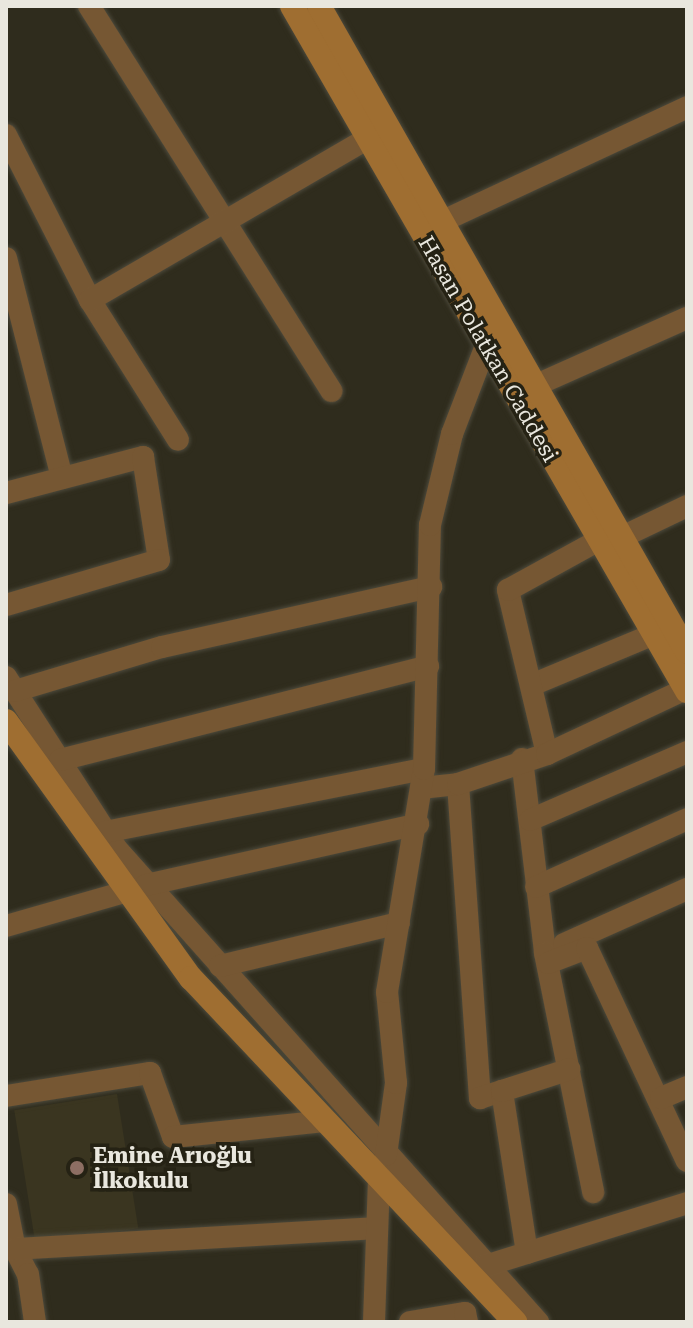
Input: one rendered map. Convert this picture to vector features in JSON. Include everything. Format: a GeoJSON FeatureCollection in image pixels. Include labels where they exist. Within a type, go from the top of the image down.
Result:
{"type":"FeatureCollection","features":[{"type":"Feature","properties":{"kind":"main road","name":"Hasan Polatkan Caddesi"},"geometry":{"type":"LineString","coordinates":[[292,6],[485,348],[609,539],[687,652]]}},
{"type":"Feature","properties":{"kind":"main road","name":"Hasan Polatkan Caddesi"},"geometry":{"type":"LineString","coordinates":[[319,6],[534,386],[652,635],[687,690]]}},
{"type":"Feature","properties":{"kind":"main road"},"geometry":{"type":"LineString","coordinates":[[6,721],[137,888],[191,978],[515,1322]]}},
{"type":"Feature","properties":{"kind":"street"},"geometry":{"type":"LineString","coordinates":[[89,6],[222,224],[331,391]]}},
{"type":"Feature","properties":{"kind":"street"},"geometry":{"type":"LineString","coordinates":[[443,221],[682,110],[687,133]]}},
{"type":"Feature","properties":{"kind":"street"},"geometry":{"type":"LineString","coordinates":[[6,135],[90,300],[178,440]]}},
{"type":"Feature","properties":{"kind":"street"},"geometry":{"type":"LineString","coordinates":[[90,300],[368,138]]}},
{"type":"Feature","properties":{"kind":"street"},"geometry":{"type":"LineString","coordinates":[[6,258],[62,478]]}},
{"type":"Feature","properties":{"kind":"street"},"geometry":{"type":"LineString","coordinates":[[534,386],[687,318]]}},
{"type":"Feature","properties":{"kind":"street"},"geometry":{"type":"LineString","coordinates":[[386,1155],[396,1083],[387,992],[418,824],[423,778],[431,587],[430,525],[452,434],[485,348]]}},
{"type":"Feature","properties":{"kind":"street"},"geometry":{"type":"LineString","coordinates":[[6,493],[143,457],[159,560],[6,605]]}},
{"type":"Feature","properties":{"kind":"street"},"geometry":{"type":"LineString","coordinates":[[547,754],[534,684],[508,590],[609,539],[687,506]]}},
{"type":"Feature","properties":{"kind":"street"},"geometry":{"type":"LineString","coordinates":[[431,587],[11,684],[137,888],[220,966],[538,1322]]}},
{"type":"Feature","properties":{"kind":"street"},"geometry":{"type":"LineString","coordinates":[[534,684],[652,635]]}},
{"type":"Feature","properties":{"kind":"street"},"geometry":{"type":"LineString","coordinates":[[60,760],[428,666]]}},
{"type":"Feature","properties":{"kind":"street"},"geometry":{"type":"LineString","coordinates":[[105,832],[423,778],[458,784],[522,759],[547,754],[687,690]]}},
{"type":"Feature","properties":{"kind":"street"},"geometry":{"type":"LineString","coordinates":[[530,820],[687,752]]}},
{"type":"Feature","properties":{"kind":"street"},"geometry":{"type":"LineString","coordinates":[[522,759],[546,958],[593,1192]]}},
{"type":"Feature","properties":{"kind":"street"},"geometry":{"type":"LineString","coordinates":[[458,784],[480,1098],[570,1069]]}},
{"type":"Feature","properties":{"kind":"street"},"geometry":{"type":"LineString","coordinates":[[536,887],[687,819]]}},
{"type":"Feature","properties":{"kind":"street"},"geometry":{"type":"LineString","coordinates":[[6,926],[137,888],[418,824]]}},
{"type":"Feature","properties":{"kind":"street"},"geometry":{"type":"LineString","coordinates":[[546,958],[687,889]]}},
{"type":"Feature","properties":{"kind":"street"},"geometry":{"type":"LineString","coordinates":[[220,966],[399,923]]}},
{"type":"Feature","properties":{"kind":"street"},"geometry":{"type":"LineString","coordinates":[[546,958],[587,948],[661,1098],[687,1161]]}},
{"type":"Feature","properties":{"kind":"street"},"geometry":{"type":"LineString","coordinates":[[6,1096],[150,1073],[173,1137],[324,1121]]}},
{"type":"Feature","properties":{"kind":"street"},"geometry":{"type":"LineString","coordinates":[[661,1098],[687,1087]]}},
{"type":"Feature","properties":{"kind":"street"},"geometry":{"type":"LineString","coordinates":[[502,1091],[527,1253]]}},
{"type":"Feature","properties":{"kind":"street"},"geometry":{"type":"LineString","coordinates":[[374,1322],[379,1180]]}},
{"type":"Feature","properties":{"kind":"street"},"geometry":{"type":"LineString","coordinates":[[485,1266],[687,1203]]}},
{"type":"Feature","properties":{"kind":"street"},"geometry":{"type":"LineString","coordinates":[[6,1204],[17,1275],[35,1322]]}},
{"type":"Feature","properties":{"kind":"street"},"geometry":{"type":"LineString","coordinates":[[15,1249],[375,1228]]}},
{"type":"Feature","properties":{"kind":"street"},"geometry":{"type":"LineString","coordinates":[[410,1322],[466,1318],[498,1304]]}},
{"type":"Feature","properties":{"kind":"shaded area","name":"Emine Arıoğlu İlkokulu"},"geometry":{"type":"Polygon","coordinates":[[[117,1094],[138,1228],[36,1245],[14,1110],[117,1094]]]}},
{"type":"Feature","properties":{"kind":"place","name":"Emine Arıoğlu İlkokulu"},"geometry":{"type":"Point","coordinates":[77,1168]}}]}
